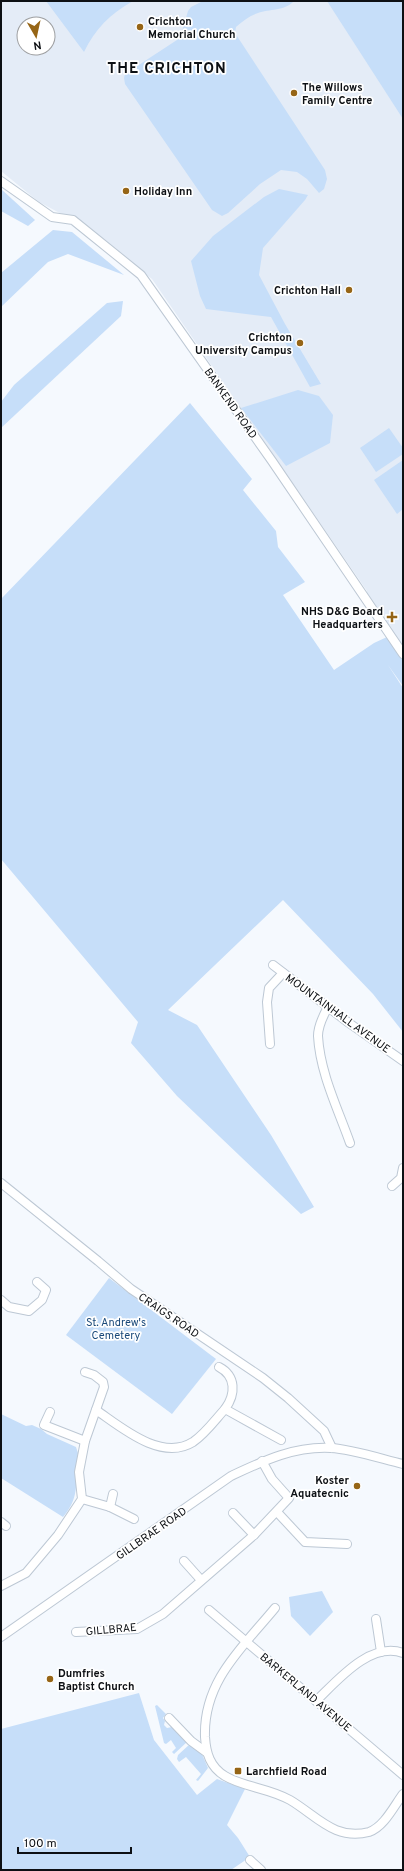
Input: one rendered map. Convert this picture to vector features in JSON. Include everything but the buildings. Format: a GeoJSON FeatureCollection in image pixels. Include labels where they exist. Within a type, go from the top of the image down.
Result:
{"type":"FeatureCollection","features":[{"type":"Feature","properties":{"kind":"street","name":"BANKEND ROAD"},"geometry":{"type":"LineString","coordinates":[[1,181],[52,217],[73,220],[141,275],[275,466],[403,654]]}},
{"type":"Feature","properties":{"kind":"street","name":"MOUNTAINHALL AVENUE"},"geometry":{"type":"LineString","coordinates":[[273,965],[403,1061]]}},
{"type":"Feature","properties":{"kind":"street"},"geometry":{"type":"LineString","coordinates":[[270,1044],[266,1002],[269,988],[283,973]]}},
{"type":"Feature","properties":{"kind":"street"},"geometry":{"type":"LineString","coordinates":[[328,1007],[321,1021],[318,1035],[325,1074],[350,1143]]}},
{"type":"Feature","properties":{"kind":"street"},"geometry":{"type":"LineString","coordinates":[[392,1186],[402,1178],[403,1168]]}},
{"type":"Feature","properties":{"kind":"street","name":"CRAIGS ROAD"},"geometry":{"type":"LineString","coordinates":[[1,1183],[98,1260],[131,1289],[263,1378],[288,1398],[324,1430],[332,1448]]}},
{"type":"Feature","properties":{"kind":"street"},"geometry":{"type":"LineString","coordinates":[[1,1300],[9,1306],[29,1311],[42,1300],[46,1290],[37,1282]]}},
{"type":"Feature","properties":{"kind":"street"},"geometry":{"type":"LineString","coordinates":[[96,1410],[147,1444],[168,1448],[181,1447],[193,1442],[230,1402],[232,1378],[227,1371],[219,1366]]}},
{"type":"Feature","properties":{"kind":"street"},"geometry":{"type":"LineString","coordinates":[[1,1586],[26,1573],[58,1535],[82,1499],[80,1472],[85,1441],[104,1387],[103,1382],[94,1375],[85,1372]]}},
{"type":"Feature","properties":{"kind":"street"},"geometry":{"type":"LineString","coordinates":[[225,1409],[280,1440]]}},
{"type":"Feature","properties":{"kind":"street"},"geometry":{"type":"LineString","coordinates":[[50,1412],[44,1425],[85,1441]]}},
{"type":"Feature","properties":{"kind":"street","name":"GILLBRAE ROAD"},"geometry":{"type":"LineString","coordinates":[[1,1637],[16,1628],[231,1476],[262,1461],[277,1456],[310,1448],[332,1448]]}},
{"type":"Feature","properties":{"kind":"street"},"geometry":{"type":"LineString","coordinates":[[332,1448],[403,1464]]}},
{"type":"Feature","properties":{"kind":"street","name":"GILLBRAE"},"geometry":{"type":"LineString","coordinates":[[76,1632],[137,1629],[163,1614],[254,1535],[289,1498],[272,1479],[262,1461]]}},
{"type":"Feature","properties":{"kind":"street"},"geometry":{"type":"LineString","coordinates":[[110,1507],[113,1494]]}},
{"type":"Feature","properties":{"kind":"street"},"geometry":{"type":"LineString","coordinates":[[82,1499],[110,1507],[134,1519]]}},
{"type":"Feature","properties":{"kind":"street"},"geometry":{"type":"LineString","coordinates":[[277,1512],[305,1542],[347,1544]]}},
{"type":"Feature","properties":{"kind":"street"},"geometry":{"type":"LineString","coordinates":[[233,1513],[254,1535]]}},
{"type":"Feature","properties":{"kind":"street"},"geometry":{"type":"LineString","coordinates":[[184,1561],[201,1580]]}},
{"type":"Feature","properties":{"kind":"street"},"geometry":{"type":"LineString","coordinates":[[206,1752],[205,1726],[207,1711],[213,1691],[228,1665],[276,1608]]}},
{"type":"Feature","properties":{"kind":"street","name":"BARKERLAND AVENUE"},"geometry":{"type":"LineString","coordinates":[[209,1610],[403,1774]]}},
{"type":"Feature","properties":{"kind":"street"},"geometry":{"type":"LineString","coordinates":[[376,1619],[381,1652]]}},
{"type":"Feature","properties":{"kind":"street"},"geometry":{"type":"LineString","coordinates":[[316,1702],[355,1664],[381,1652],[398,1651],[403,1653]]}},
{"type":"Feature","properties":{"kind":"street"},"geometry":{"type":"LineString","coordinates":[[169,1718],[191,1740],[206,1752],[217,1769],[225,1776],[267,1789],[285,1797],[334,1830],[347,1833],[370,1831],[380,1826],[403,1794]]}},
{"type":"Feature","properties":{"kind":"street"},"geometry":{"type":"LineString","coordinates":[[250,1860],[260,1870]]}},
{"type":"Feature","properties":{"kind":"shaded area","name":"Crichton University Campus"},"geometry":{"type":"Polygon","coordinates":[[[1,1],[403,1],[403,652],[366,593],[367,591],[152,279],[88,228],[39,202],[1,171],[1,1]]]}},
{"type":"Feature","properties":{"kind":"green space"},"geometry":{"type":"Polygon","coordinates":[[[46,1],[133,1],[117,11],[98,29],[84,52],[46,1]]]}},
{"type":"Feature","properties":{"kind":"green space"},"geometry":{"type":"Polygon","coordinates":[[[203,1],[294,1],[286,7],[258,13],[252,16],[236,27],[235,33],[325,170],[327,179],[324,189],[319,193],[307,179],[297,172],[281,170],[260,184],[228,213],[222,216],[212,210],[125,84],[125,74],[180,38],[188,11],[191,7],[203,1]]]}},
{"type":"Feature","properties":{"kind":"green space"},"geometry":{"type":"Polygon","coordinates":[[[327,1],[403,1],[403,119],[327,1]]]}},
{"type":"Feature","properties":{"kind":"green space"},"geometry":{"type":"Polygon","coordinates":[[[1,189],[35,220],[28,226],[1,211],[1,189]]]}},
{"type":"Feature","properties":{"kind":"green space"},"geometry":{"type":"Polygon","coordinates":[[[279,189],[308,195],[263,248],[259,275],[285,324],[321,384],[310,387],[271,317],[206,309],[200,296],[191,261],[213,236],[264,197],[279,189]]]}},
{"type":"Feature","properties":{"kind":"green space"},"geometry":{"type":"Polygon","coordinates":[[[53,230],[72,232],[124,275],[68,254],[48,262],[1,307],[1,273],[53,230]]]}},
{"type":"Feature","properties":{"kind":"green space"},"geometry":{"type":"Polygon","coordinates":[[[123,301],[121,316],[1,428],[1,402],[14,385],[107,303],[123,301]]]}},
{"type":"Feature","properties":{"kind":"green space"},"geometry":{"type":"Polygon","coordinates":[[[298,390],[319,396],[333,415],[330,443],[286,466],[241,408],[298,390]]]}},
{"type":"Feature","properties":{"kind":"green space"},"geometry":{"type":"Polygon","coordinates":[[[190,403],[252,479],[243,490],[276,531],[278,547],[305,582],[283,595],[334,670],[374,643],[387,637],[403,661],[403,686],[388,665],[403,688],[403,1032],[373,994],[283,900],[168,1010],[197,1025],[271,1135],[314,1207],[301,1214],[177,1096],[131,1043],[138,1022],[1,859],[1,599],[190,403]]]}},
{"type":"Feature","properties":{"kind":"green space"},"geometry":{"type":"Polygon","coordinates":[[[389,428],[403,448],[403,454],[376,472],[360,448],[389,428]]]}},
{"type":"Feature","properties":{"kind":"green space"},"geometry":{"type":"Polygon","coordinates":[[[403,460],[403,509],[397,514],[374,480],[403,460]]]}},
{"type":"Feature","properties":{"kind":"green space","name":"St. Andrew's Cemetery"},"geometry":{"type":"Polygon","coordinates":[[[109,1278],[216,1359],[172,1414],[66,1335],[109,1278]]]}},
{"type":"Feature","properties":{"kind":"green space"},"geometry":{"type":"Polygon","coordinates":[[[1,1414],[26,1426],[32,1425],[41,1429],[47,1434],[76,1447],[78,1453],[75,1494],[69,1509],[63,1517],[1,1478],[1,1414]]]}},
{"type":"Feature","properties":{"kind":"green space"},"geometry":{"type":"Polygon","coordinates":[[[322,1591],[333,1612],[310,1636],[291,1616],[289,1597],[322,1591]]]}},
{"type":"Feature","properties":{"kind":"green space"},"geometry":{"type":"Polygon","coordinates":[[[139,1693],[154,1740],[197,1795],[217,1779],[245,1789],[227,1825],[238,1838],[250,1857],[231,1870],[1,1870],[1,1729],[139,1693]]]}},
{"type":"Feature","properties":{"kind":"green space"},"geometry":{"type":"Polygon","coordinates":[[[157,1705],[166,1714],[163,1718],[165,1721],[164,1725],[167,1728],[172,1727],[187,1742],[174,1754],[172,1752],[176,1748],[171,1740],[166,1744],[164,1743],[155,1706],[157,1705]]]}},
{"type":"Feature","properties":{"kind":"green space"},"geometry":{"type":"Polygon","coordinates":[[[190,1744],[201,1752],[208,1768],[198,1781],[196,1780],[201,1774],[186,1757],[179,1762],[177,1759],[178,1755],[190,1744]]]}},
{"type":"Feature","properties":{"kind":"place","name":"Crichton Memorial Church"},"geometry":{"type":"Point","coordinates":[140,27]}},
{"type":"Feature","properties":{"kind":"place","name":"The Willows Family Centre"},"geometry":{"type":"Point","coordinates":[294,93]}},
{"type":"Feature","properties":{"kind":"place","name":"Holiday Inn"},"geometry":{"type":"Point","coordinates":[126,191]}},
{"type":"Feature","properties":{"kind":"place","name":"Crichton Hall"},"geometry":{"type":"Point","coordinates":[349,290]}},
{"type":"Feature","properties":{"kind":"place","name":"Crichton University Campus"},"geometry":{"type":"Point","coordinates":[300,343]}},
{"type":"Feature","properties":{"kind":"place","name":"NHS D&G Board Headquarters"},"geometry":{"type":"Point","coordinates":[392,617]}},
{"type":"Feature","properties":{"kind":"place","name":"Koster Aquatecnic"},"geometry":{"type":"Point","coordinates":[357,1486]}},
{"type":"Feature","properties":{"kind":"place","name":"Dumfries Baptist Church"},"geometry":{"type":"Point","coordinates":[50,1679]}},
{"type":"Feature","properties":{"kind":"place","name":"Larchfield Road"},"geometry":{"type":"Point","coordinates":[238,1771]}},
{"type":"Feature","properties":{"kind":"district","name":"THE CRICHTON"},"geometry":{"type":"Point","coordinates":[167,68]}}]}
